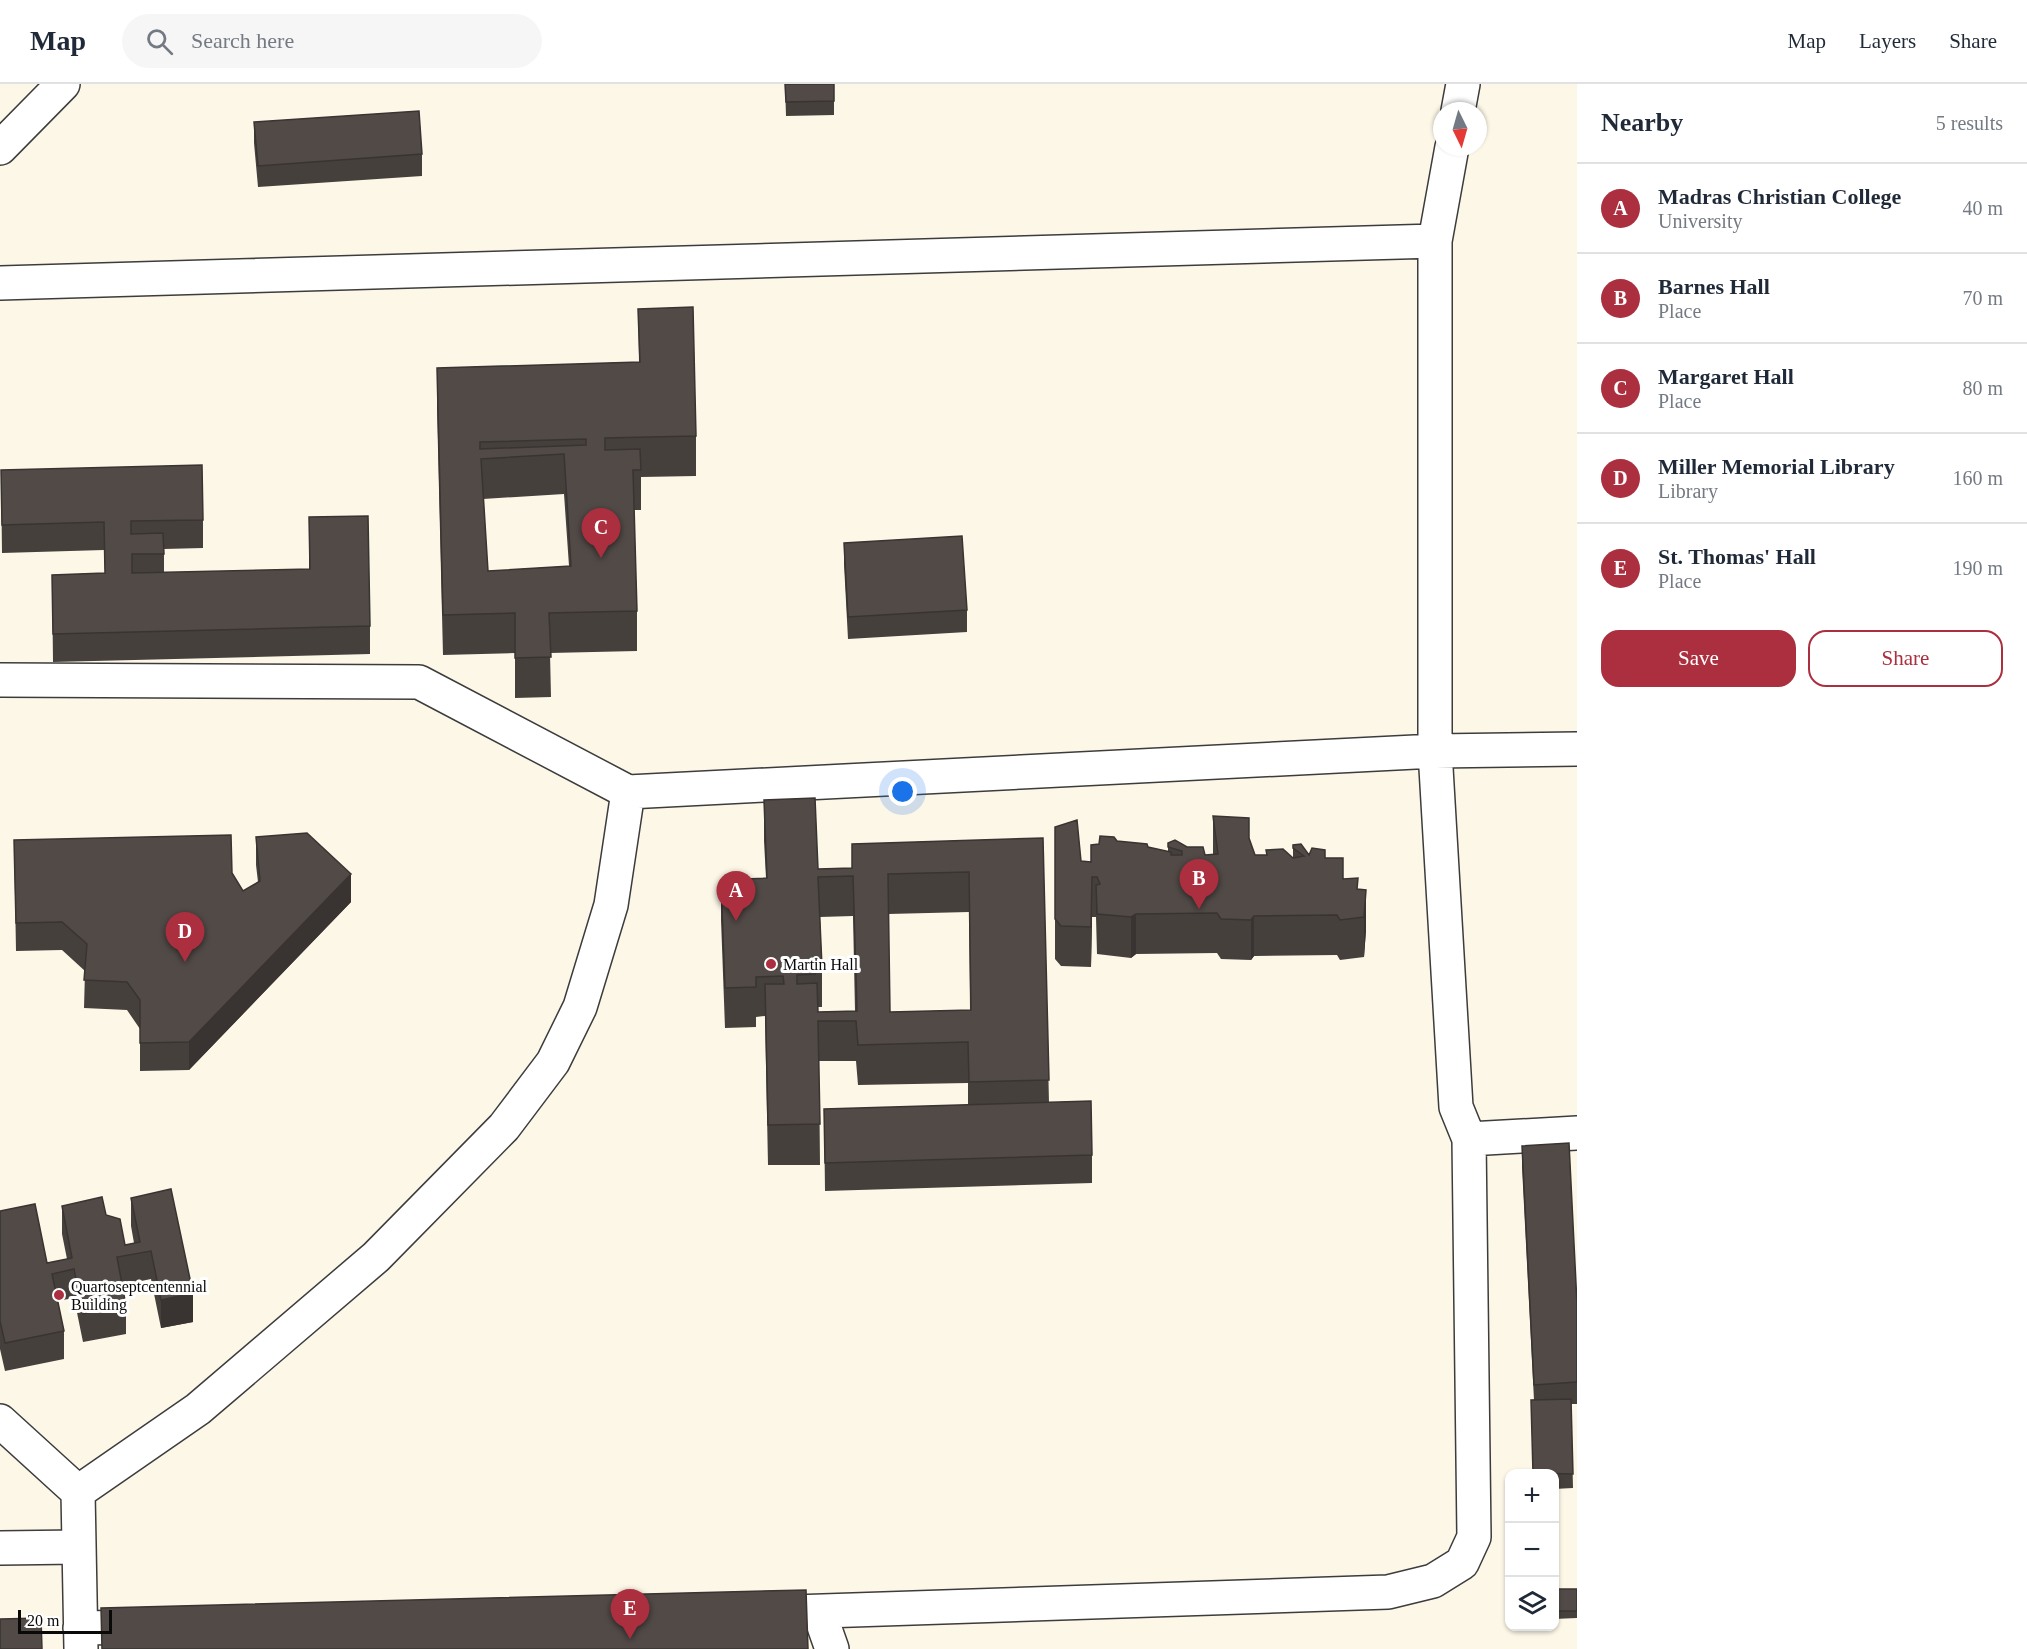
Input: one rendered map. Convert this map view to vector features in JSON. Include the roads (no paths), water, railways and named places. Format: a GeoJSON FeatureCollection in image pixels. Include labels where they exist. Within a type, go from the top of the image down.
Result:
{"type":"FeatureCollection","features":[{"type":"Feature","properties":{"kind":"lane"},"geometry":{"type":"LineString","coordinates":[[0,148],[63,84]]}},
{"type":"Feature","properties":{"kind":"lane"},"geometry":{"type":"LineString","coordinates":[[1460,102],[1463,84]]}},
{"type":"Feature","properties":{"kind":"lane"},"geometry":{"type":"LineString","coordinates":[[735,1614],[1388,1592],[1433,1581],[1462,1563],[1474,1537],[1475,1491],[1469,1139],[1456,1107],[1435,751],[1435,241],[1450,156]]}},
{"type":"Feature","properties":{"kind":"lane"},"geometry":{"type":"LineString","coordinates":[[0,283],[1435,241]]}},
{"type":"Feature","properties":{"kind":"lane"},"geometry":{"type":"LineString","coordinates":[[0,680],[420,682],[628,792],[1435,751],[1577,749]]}},
{"type":"Feature","properties":{"kind":"lane"},"geometry":{"type":"LineString","coordinates":[[78,1492],[198,1409],[376,1257],[504,1127],[553,1062],[580,1007],[611,904],[628,792]]}},
{"type":"Feature","properties":{"kind":"lane"},"geometry":{"type":"LineString","coordinates":[[1469,1139],[1577,1133]]}},
{"type":"Feature","properties":{"kind":"lane"},"geometry":{"type":"LineString","coordinates":[[0,1421],[78,1492],[81,1639],[176,1626]]}},
{"type":"Feature","properties":{"kind":"lane"},"geometry":{"type":"LineString","coordinates":[[0,1548],[78,1547]]}},
{"type":"Feature","properties":{"kind":"lane"},"geometry":{"type":"LineString","coordinates":[[819,1612],[832,1649]]}},
{"type":"Feature","properties":{"kind":"place","name":"Margaret Hall"},"geometry":{"type":"Point","coordinates":[601,558]}},
{"type":"Feature","properties":{"kind":"place","name":"Barnes Hall"},"geometry":{"type":"Point","coordinates":[1199,909]}},
{"type":"Feature","properties":{"kind":"place","name":"Madras Christian College"},"geometry":{"type":"Point","coordinates":[736,921]}},
{"type":"Feature","properties":{"kind":"place","name":"Miller Memorial Library"},"geometry":{"type":"Point","coordinates":[185,962]}},
{"type":"Feature","properties":{"kind":"place","name":"Martin Hall"},"geometry":{"type":"Point","coordinates":[771,964]}},
{"type":"Feature","properties":{"kind":"place","name":"Quartoseptcentennial Building"},"geometry":{"type":"Point","coordinates":[59,1295]}},
{"type":"Feature","properties":{"kind":"place","name":"St. Thomas' Hall"},"geometry":{"type":"Point","coordinates":[630,1639]}}]}
